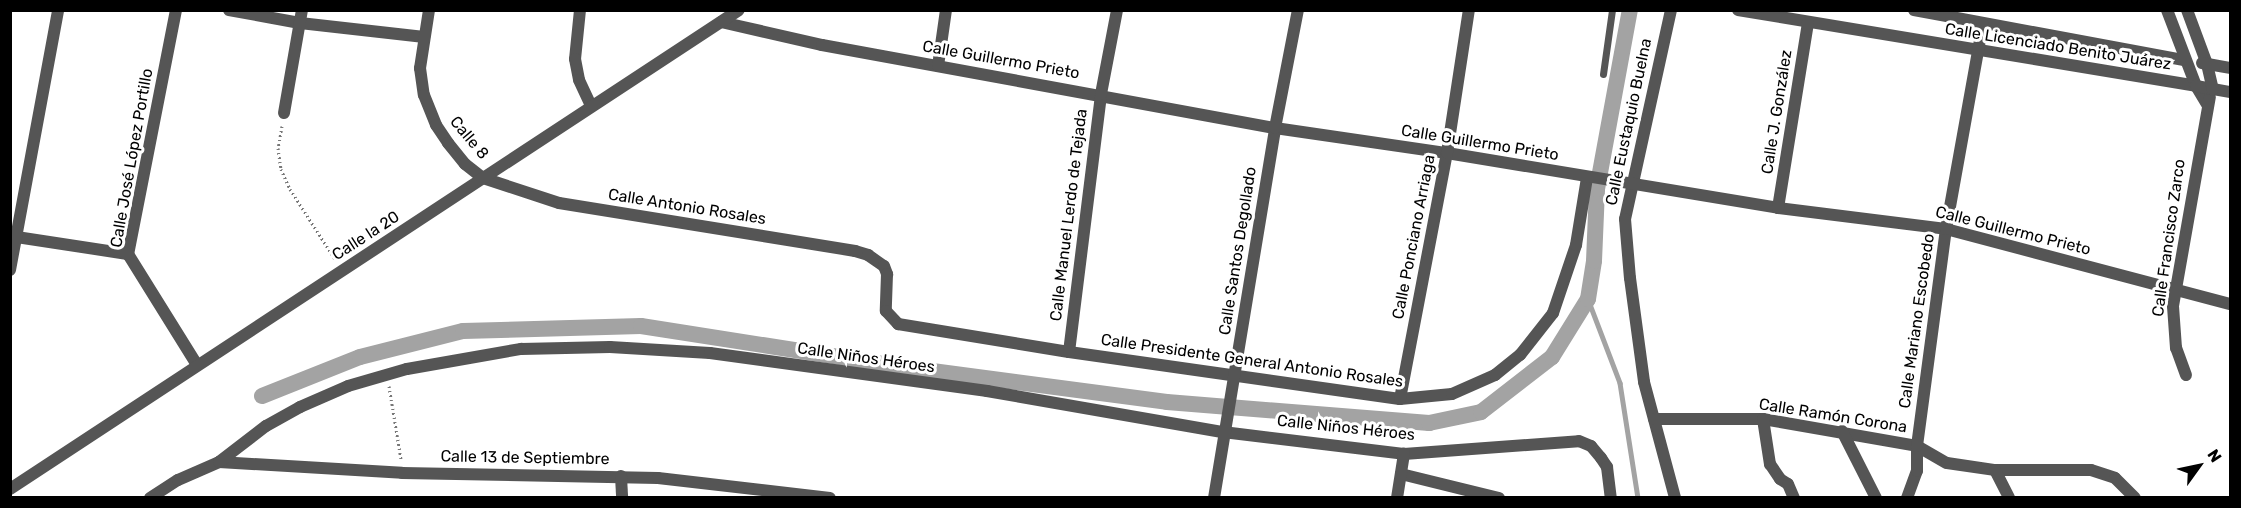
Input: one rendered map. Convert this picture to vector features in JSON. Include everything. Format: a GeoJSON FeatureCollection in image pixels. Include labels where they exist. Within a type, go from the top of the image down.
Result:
{"type":"FeatureCollection","features":[{"type":"Feature","properties":{"kind":"street"},"geometry":{"type":"LineString","coordinates":[[10,270],[13,236],[58,10]]}},
{"type":"Feature","properties":{"kind":"street","name":"Calle José López Portillo"},"geometry":{"type":"LineString","coordinates":[[176,10],[128,254],[197,365]]}},
{"type":"Feature","properties":{"kind":"street"},"geometry":{"type":"LineString","coordinates":[[229,10],[301,17],[424,37]]}},
{"type":"Feature","properties":{"kind":"street","name":"Calle 8"},"geometry":{"type":"LineString","coordinates":[[429,10],[420,68],[424,95],[436,125],[465,164],[483,178]]}},
{"type":"Feature","properties":{"kind":"street"},"geometry":{"type":"LineString","coordinates":[[580,10],[575,59],[579,80],[591,106]]}},
{"type":"Feature","properties":{"kind":"street","name":"Calle la 20"},"geometry":{"type":"LineString","coordinates":[[11,487],[739,10]]}},
{"type":"Feature","properties":{"kind":"street"},"geometry":{"type":"LineString","coordinates":[[938,66],[946,10]]}},
{"type":"Feature","properties":{"kind":"street","name":"Calle Manuel Lerdo de Tejada"},"geometry":{"type":"LineString","coordinates":[[1069,352],[1101,94],[1117,10]]}},
{"type":"Feature","properties":{"kind":"street","name":"Calle Santos Degollado"},"geometry":{"type":"LineString","coordinates":[[1214,498],[1224,425],[1234,379],[1275,128],[1298,10]]}},
{"type":"Feature","properties":{"kind":"street","name":"Calle Ponciano Arriaga"},"geometry":{"type":"LineString","coordinates":[[1400,399],[1447,153],[1469,10]]}},
{"type":"Feature","properties":{"kind":"street","name":"Calle Eustaquio Buelna"},"geometry":{"type":"LineString","coordinates":[[1671,10],[1630,184],[1625,219],[1630,278],[1644,382],[1675,498]]}},
{"type":"Feature","properties":{"kind":"street","name":"Calle Licenciado Benito Juárez"},"geometry":{"type":"LineString","coordinates":[[1738,10],[2230,92]]}},
{"type":"Feature","properties":{"kind":"street","name":"Calle Licenciado Benito Juárez"},"geometry":{"type":"LineString","coordinates":[[1914,10],[2230,68]]}},
{"type":"Feature","properties":{"kind":"street"},"geometry":{"type":"LineString","coordinates":[[2167,10],[2196,86],[2206,104]]}},
{"type":"Feature","properties":{"kind":"street"},"geometry":{"type":"LineString","coordinates":[[2187,10],[2207,64],[2213,89]]}},
{"type":"Feature","properties":{"kind":"street"},"geometry":{"type":"LineString","coordinates":[[284,113],[301,17]]}},
{"type":"Feature","properties":{"kind":"street","name":"Calle Guillermo Prieto"},"geometry":{"type":"LineString","coordinates":[[722,22],[822,45],[1101,94],[1275,128],[1447,153],[1778,208],[1946,229],[2230,303]]}},
{"type":"Feature","properties":{"kind":"street","name":"Calle J. González"},"geometry":{"type":"LineString","coordinates":[[1778,208],[1808,22]]}},
{"type":"Feature","properties":{"kind":"street","name":"Calle Mariano Escobedo"},"geometry":{"type":"LineString","coordinates":[[1907,498],[1917,471],[1917,446],[1946,229],[1983,24]]}},
{"type":"Feature","properties":{"kind":"street","name":"Calle Francisco Zarco"},"geometry":{"type":"LineString","coordinates":[[2186,375],[2176,348],[2173,324],[2176,288],[2206,104],[2213,89]]}},
{"type":"Feature","properties":{"kind":"street","name":"Calle Antonio Rosales"},"geometry":{"type":"LineString","coordinates":[[483,178],[559,203],[855,251],[877,260],[884,266],[888,316]]}},
{"type":"Feature","properties":{"kind":"street","name":"Calle Presidente General Antonio Rosales"},"geometry":{"type":"LineString","coordinates":[[888,316],[904,326],[1234,379],[1400,399],[1452,394],[1495,375],[1520,356],[1553,313],[1576,244],[1589,178]]}},
{"type":"Feature","properties":{"kind":"street"},"geometry":{"type":"LineString","coordinates":[[13,236],[128,254]]}},
{"type":"Feature","properties":{"kind":"street","name":"Calle Niños Héroes"},"geometry":{"type":"LineString","coordinates":[[150,498],[178,480],[219,462],[266,426],[300,407],[348,386],[387,374],[522,349],[658,349],[710,353],[1224,425],[1404,454],[1579,441],[1590,446],[1607,467],[1611,498]]}},
{"type":"Feature","properties":{"kind":"street","name":"Calle Ramón Corona"},"geometry":{"type":"LineString","coordinates":[[1654,419],[1763,419],[1842,431],[1917,446],[1947,463],[1995,470],[2091,470],[2115,478],[2135,498]]}},
{"type":"Feature","properties":{"kind":"street"},"geometry":{"type":"LineString","coordinates":[[1763,419],[1770,464],[1780,479],[1788,484],[1794,498]]}},
{"type":"Feature","properties":{"kind":"street"},"geometry":{"type":"LineString","coordinates":[[1842,431],[1876,498]]}},
{"type":"Feature","properties":{"kind":"street"},"geometry":{"type":"LineString","coordinates":[[1397,498],[1404,454]]}},
{"type":"Feature","properties":{"kind":"street","name":"Calle 13 de Septiembre"},"geometry":{"type":"LineString","coordinates":[[219,462],[402,473],[621,476],[830,498]]}},
{"type":"Feature","properties":{"kind":"street"},"geometry":{"type":"LineString","coordinates":[[1995,470],[2009,498]]}},
{"type":"Feature","properties":{"kind":"street"},"geometry":{"type":"LineString","coordinates":[[1401,474],[1499,498]]}},
{"type":"Feature","properties":{"kind":"street"},"geometry":{"type":"LineString","coordinates":[[621,476],[622,498]]}},
{"type":"Feature","properties":{"kind":"lane"},"geometry":{"type":"LineString","coordinates":[[1603,74],[1612,10]]}},
{"type":"Feature","properties":{"kind":"path"},"geometry":{"type":"LineString","coordinates":[[284,113],[278,148],[281,169],[290,189],[343,271]]}},
{"type":"Feature","properties":{"kind":"path"},"geometry":{"type":"LineString","coordinates":[[387,374],[402,473]]}},
{"type":"Feature","properties":{"kind":"waterway"},"geometry":{"type":"LineString","coordinates":[[262,396],[360,357],[463,331],[641,326],[902,367],[1167,402],[1429,423],[1481,412],[1552,357],[1588,299],[1594,261],[1597,189],[1630,10]]}},
{"type":"Feature","properties":{"kind":"waterway"},"geometry":{"type":"LineString","coordinates":[[1588,299],[1620,383],[1638,498]]}}]}
